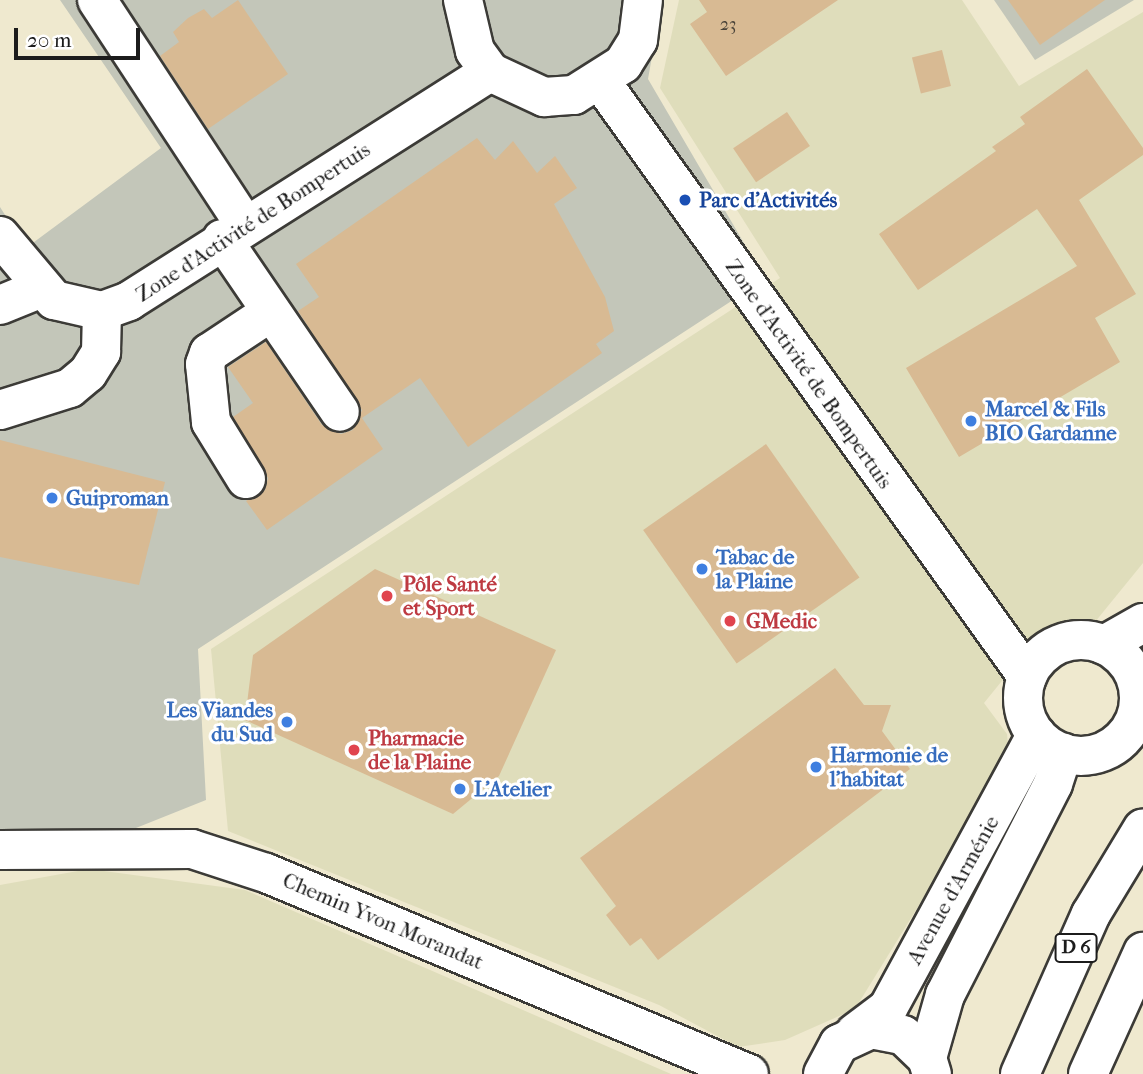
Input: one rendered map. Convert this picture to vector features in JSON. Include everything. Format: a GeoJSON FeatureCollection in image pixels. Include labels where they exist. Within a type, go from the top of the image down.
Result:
{"type":"FeatureCollection","features":[{"type":"Feature","properties":{"kind":"main road"},"geometry":{"type":"LineString","coordinates":[[97,0],[233,232],[271,312],[340,412]]}},
{"type":"Feature","properties":{"kind":"main road"},"geometry":{"type":"LineString","coordinates":[[463,0],[465,26],[490,72],[544,97],[574,95],[602,83],[638,40],[643,0]]}},
{"type":"Feature","properties":{"kind":"main road","name":"Zone d'Activité de Bompertuis"},"geometry":{"type":"LineString","coordinates":[[9,247],[39,289],[73,308],[102,310],[129,302],[233,232],[490,72]]}},
{"type":"Feature","properties":{"kind":"main road","name":"Zone d'Activité de Bompertuis"},"geometry":{"type":"LineString","coordinates":[[602,83],[1021,670]]}},
{"type":"Feature","properties":{"kind":"main road"},"geometry":{"type":"LineString","coordinates":[[0,305],[39,289]]}},
{"type":"Feature","properties":{"kind":"main road"},"geometry":{"type":"LineString","coordinates":[[0,410],[70,388],[88,373],[101,352],[102,310]]}},
{"type":"Feature","properties":{"kind":"main road"},"geometry":{"type":"LineString","coordinates":[[246,479],[211,422],[205,364],[209,353],[271,312]]}},
{"type":"Feature","properties":{"kind":"main road"},"geometry":{"type":"LineString","coordinates":[[1104,645],[1141,676],[1139,699],[1126,735],[1096,754],[1049,744],[1024,712],[1021,670],[1061,643],[1104,645],[1143,623]]}},
{"type":"Feature","properties":{"kind":"main road","name":"Avenue d'Arménie"},"geometry":{"type":"LineString","coordinates":[[822,1074],[839,1044],[888,1008],[1049,744]]}},
{"type":"Feature","properties":{"kind":"main road","name":"Avenue d'Arménie"},"geometry":{"type":"LineString","coordinates":[[929,1066],[945,995],[1054,784],[1049,744]]}},
{"type":"Feature","properties":{"kind":"main road","name":"D 6"},"geometry":{"type":"LineString","coordinates":[[1020,1074],[1091,914],[1143,828]]}},
{"type":"Feature","properties":{"kind":"main road","name":"Chemin Yvon Morandat"},"geometry":{"type":"LineString","coordinates":[[0,850],[192,849],[266,873],[749,1074]]}},
{"type":"Feature","properties":{"kind":"main road"},"geometry":{"type":"LineString","coordinates":[[1088,1074],[1143,952]]}},
{"type":"Feature","properties":{"kind":"main road"},"geometry":{"type":"LineString","coordinates":[[855,1033],[903,1035],[929,1066]]}},
{"type":"Feature","properties":{"kind":"shaded area"},"geometry":{"type":"Polygon","coordinates":[[[60,0],[662,0],[648,79],[765,279],[198,649],[206,800],[116,836],[0,856],[0,207],[26,248],[161,148],[60,0]]]}},
{"type":"Feature","properties":{"kind":"shaded area"},"geometry":{"type":"Polygon","coordinates":[[[679,0],[962,0],[1019,86],[1143,12],[1143,563],[1086,633],[1054,644],[1035,640],[984,703],[1007,734],[1009,759],[855,1009],[785,1040],[738,1047],[659,1005],[228,831],[211,649],[780,278],[660,88],[679,0]]]}},
{"type":"Feature","properties":{"kind":"shaded area"},"geometry":{"type":"Polygon","coordinates":[[[994,0],[1134,0],[1035,60],[994,0]]]}},
{"type":"Feature","properties":{"kind":"shaded area"},"geometry":{"type":"Polygon","coordinates":[[[89,869],[245,890],[671,1074],[0,1074],[0,885],[89,869]]]}},
{"type":"Feature","properties":{"kind":"building"},"geometry":{"type":"Polygon","coordinates":[[[238,0],[288,74],[208,129],[160,56],[179,42],[173,32],[188,18],[204,9],[212,18],[238,0]]]}},
{"type":"Feature","properties":{"kind":"building"},"geometry":{"type":"Polygon","coordinates":[[[699,0],[838,0],[726,76],[690,24],[707,12],[699,0]]]}},
{"type":"Feature","properties":{"kind":"building"},"geometry":{"type":"Polygon","coordinates":[[[1008,0],[1105,0],[1040,45],[1008,0]]]}},
{"type":"Feature","properties":{"kind":"building"},"geometry":{"type":"Polygon","coordinates":[[[942,50],[951,86],[921,93],[912,57],[942,50]]]}},
{"type":"Feature","properties":{"kind":"building"},"geometry":{"type":"Polygon","coordinates":[[[1087,69],[1143,148],[1143,155],[1079,200],[1136,294],[1095,318],[1120,362],[959,457],[906,368],[1077,266],[1037,209],[918,290],[879,234],[996,151],[992,147],[1025,124],[1020,117],[1087,69]]]}},
{"type":"Feature","properties":{"kind":"building"},"geometry":{"type":"Polygon","coordinates":[[[787,112],[810,146],[756,182],[733,148],[787,112]]]}},
{"type":"Feature","properties":{"kind":"building"},"geometry":{"type":"Polygon","coordinates":[[[477,138],[495,160],[513,141],[537,173],[555,156],[577,188],[554,204],[605,297],[614,331],[596,344],[602,353],[468,447],[420,378],[362,418],[383,449],[267,530],[246,501],[265,490],[268,478],[233,417],[253,403],[228,367],[266,342],[322,425],[341,434],[353,430],[362,410],[298,311],[319,297],[296,264],[477,138]]]}},
{"type":"Feature","properties":{"kind":"building"},"geometry":{"type":"Polygon","coordinates":[[[0,440],[165,482],[139,585],[0,557],[0,440]]]}},
{"type":"Feature","properties":{"kind":"building"},"geometry":{"type":"Polygon","coordinates":[[[766,444],[859,578],[737,664],[643,530],[766,444]]]}},
{"type":"Feature","properties":{"kind":"building"},"geometry":{"type":"Polygon","coordinates":[[[375,569],[556,650],[499,776],[453,814],[245,720],[253,655],[375,569]]]}},
{"type":"Feature","properties":{"kind":"building"},"geometry":{"type":"Polygon","coordinates":[[[835,668],[864,705],[891,705],[882,731],[910,769],[658,960],[641,938],[630,946],[606,915],[616,906],[580,858],[835,668]]]}},
{"type":"Feature","properties":{"kind":"place","name":"Parc d'Activités"},"geometry":{"type":"Point","coordinates":[685,200]}},
{"type":"Feature","properties":{"kind":"place","name":"Marcel & Fils BIO Gardanne"},"geometry":{"type":"Point","coordinates":[971,421]}},
{"type":"Feature","properties":{"kind":"place","name":"Guiproman"},"geometry":{"type":"Point","coordinates":[52,498]}},
{"type":"Feature","properties":{"kind":"place","name":"Tabac de la Plaine"},"geometry":{"type":"Point","coordinates":[702,569]}},
{"type":"Feature","properties":{"kind":"place","name":"Pôle Santé et Sport"},"geometry":{"type":"Point","coordinates":[387,596]}},
{"type":"Feature","properties":{"kind":"place","name":"GMedic"},"geometry":{"type":"Point","coordinates":[730,621]}},
{"type":"Feature","properties":{"kind":"place","name":"Les Viandes du Sud"},"geometry":{"type":"Point","coordinates":[287,722]}},
{"type":"Feature","properties":{"kind":"place","name":"Pharmacie de la Plaine"},"geometry":{"type":"Point","coordinates":[354,750]}},
{"type":"Feature","properties":{"kind":"place","name":"Harmonie de l'habitat"},"geometry":{"type":"Point","coordinates":[816,767]}},
{"type":"Feature","properties":{"kind":"place","name":"L'Atelier"},"geometry":{"type":"Point","coordinates":[460,789]}}]}
